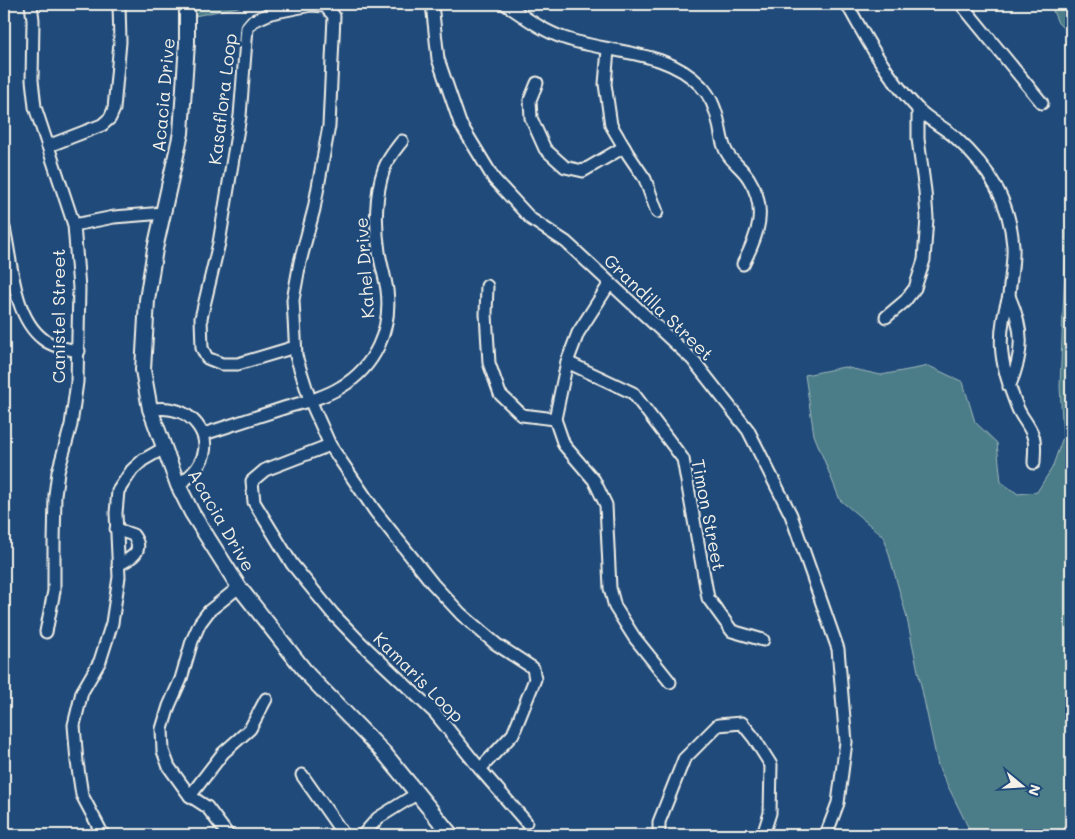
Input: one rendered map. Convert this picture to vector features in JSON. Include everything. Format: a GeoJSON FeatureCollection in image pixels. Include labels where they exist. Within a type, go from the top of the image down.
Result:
{"type":"FeatureCollection","features":[{"type":"Feature","properties":{"kind":"street","name":"Canistel Street"},"geometry":{"type":"LineString","coordinates":[[31,4],[33,20],[32,80],[35,107],[74,225],[79,288],[77,382],[71,425],[58,472],[55,495],[54,591],[46,632]]}},
{"type":"Feature","properties":{"kind":"street"},"geometry":{"type":"LineString","coordinates":[[48,146],[102,125],[110,118],[114,109],[120,42],[119,4]]}},
{"type":"Feature","properties":{"kind":"street","name":"Acacia Drive"},"geometry":{"type":"LineString","coordinates":[[188,4],[188,43],[182,133],[155,249],[147,300],[143,370],[150,409],[178,485],[192,513],[239,587],[309,676],[385,754],[451,835]]}},
{"type":"Feature","properties":{"kind":"street","name":"Kasaflora Loop"},"geometry":{"type":"LineString","coordinates":[[295,347],[238,364],[222,364],[207,358],[202,348],[201,318],[219,243],[240,116],[247,28],[253,21],[271,13],[311,4],[325,6],[334,16],[329,126],[314,209],[300,262],[293,300],[296,356],[310,400]]}},
{"type":"Feature","properties":{"kind":"street","name":"Grandilla Street"},"geometry":{"type":"LineString","coordinates":[[432,4],[438,59],[460,123],[494,179],[531,219],[566,242],[693,360],[748,430],[791,514],[838,650],[846,742],[838,803],[826,835]]}},
{"type":"Feature","properties":{"kind":"street"},"geometry":{"type":"LineString","coordinates":[[505,4],[563,38],[608,50],[650,57],[675,66],[688,73],[703,88],[713,105],[727,154],[748,177],[756,191],[760,207],[754,244],[743,264]]}},
{"type":"Feature","properties":{"kind":"street"},"geometry":{"type":"LineString","coordinates":[[847,4],[868,43],[893,80],[918,109],[956,138],[985,168],[999,192],[1009,217],[1013,248],[1008,296],[1002,316],[1002,365],[1019,412],[1033,436],[1034,463]]}},
{"type":"Feature","properties":{"kind":"street"},"geometry":{"type":"LineString","coordinates":[[960,4],[1042,103]]}},
{"type":"Feature","properties":{"kind":"street"},"geometry":{"type":"LineString","coordinates":[[608,50],[605,84],[611,125],[645,179],[657,212]]}},
{"type":"Feature","properties":{"kind":"street"},"geometry":{"type":"LineString","coordinates":[[537,83],[530,100],[531,118],[545,149],[564,167],[583,171],[624,147]]}},
{"type":"Feature","properties":{"kind":"street"},"geometry":{"type":"LineString","coordinates":[[886,317],[905,301],[915,288],[924,260],[927,218],[918,139],[918,109]]}},
{"type":"Feature","properties":{"kind":"street","name":"Kahel Drive"},"geometry":{"type":"LineString","coordinates":[[204,434],[339,389],[354,378],[369,362],[380,345],[388,307],[387,290],[379,251],[377,229],[378,200],[383,170],[388,159],[402,141]]}},
{"type":"Feature","properties":{"kind":"street"},"geometry":{"type":"LineString","coordinates":[[74,225],[114,216],[164,213]]}},
{"type":"Feature","properties":{"kind":"street"},"geometry":{"type":"LineString","coordinates":[[4,228],[20,309],[30,325],[43,339],[58,347],[79,351]]}},
{"type":"Feature","properties":{"kind":"street"},"geometry":{"type":"LineString","coordinates":[[610,283],[578,333],[567,362],[555,419],[564,445],[594,480],[606,505],[610,588],[616,607],[634,637],[670,682]]}},
{"type":"Feature","properties":{"kind":"street"},"geometry":{"type":"LineString","coordinates":[[487,286],[486,314],[489,363],[500,394],[522,415],[555,419]]}},
{"type":"Feature","properties":{"kind":"street"},"geometry":{"type":"LineString","coordinates":[[1008,296],[1017,315],[1022,343],[1018,366],[1009,387]]}},
{"type":"Feature","properties":{"kind":"street","name":"Timon Street"},"geometry":{"type":"LineString","coordinates":[[567,362],[633,393],[683,459],[708,598],[732,632],[763,640]]}},
{"type":"Feature","properties":{"kind":"street"},"geometry":{"type":"LineString","coordinates":[[310,400],[330,445],[375,511],[433,584],[462,614],[496,644],[533,668],[535,679],[512,734],[480,769],[526,822]]}},
{"type":"Feature","properties":{"kind":"street"},"geometry":{"type":"LineString","coordinates":[[150,409],[170,409],[186,415],[196,422],[204,434],[202,462],[193,474],[178,485]]}},
{"type":"Feature","properties":{"kind":"street","name":"Kamaris Loop"},"geometry":{"type":"LineString","coordinates":[[330,445],[265,470],[252,481],[254,502],[292,564],[333,614],[362,644],[436,713],[480,769]]}},
{"type":"Feature","properties":{"kind":"street"},"geometry":{"type":"LineString","coordinates":[[103,835],[82,795],[74,725],[82,692],[100,661],[112,622],[118,577],[116,513],[118,492],[132,470],[164,448]]}},
{"type":"Feature","properties":{"kind":"street"},"geometry":{"type":"LineString","coordinates":[[116,529],[133,534],[137,544],[136,553],[130,559],[118,565]]}},
{"type":"Feature","properties":{"kind":"street"},"geometry":{"type":"LineString","coordinates":[[228,835],[207,807],[190,796],[169,767],[162,751],[162,728],[181,679],[192,640],[200,623],[209,611],[239,587]]}},
{"type":"Feature","properties":{"kind":"street"},"geometry":{"type":"LineString","coordinates":[[190,796],[223,753],[250,729],[266,699]]}},
{"type":"Feature","properties":{"kind":"street"},"geometry":{"type":"LineString","coordinates":[[659,835],[659,822],[684,759],[718,725],[742,723],[771,765],[770,814],[763,835]]}},
{"type":"Feature","properties":{"kind":"street"},"geometry":{"type":"LineString","coordinates":[[302,775],[344,835]]}},
{"type":"Feature","properties":{"kind":"street"},"geometry":{"type":"LineString","coordinates":[[363,835],[378,818],[418,793]]}},
{"type":"Feature","properties":{"kind":"green space"},"geometry":{"type":"Polygon","coordinates":[[[195,4],[252,4],[195,16],[195,4]]]}},
{"type":"Feature","properties":{"kind":"green space"},"geometry":{"type":"Polygon","coordinates":[[[1050,4],[1071,4],[1071,36],[1058,23],[1050,4]]]}},
{"type":"Feature","properties":{"kind":"green space"},"geometry":{"type":"Polygon","coordinates":[[[1069,163],[1071,164],[1071,835],[972,835],[938,766],[906,614],[884,537],[840,500],[814,435],[805,375],[844,367],[881,375],[929,366],[963,382],[975,422],[997,443],[1001,482],[1018,494],[1037,492],[1052,468],[1063,437],[1060,387],[1069,163]]]}}]}
